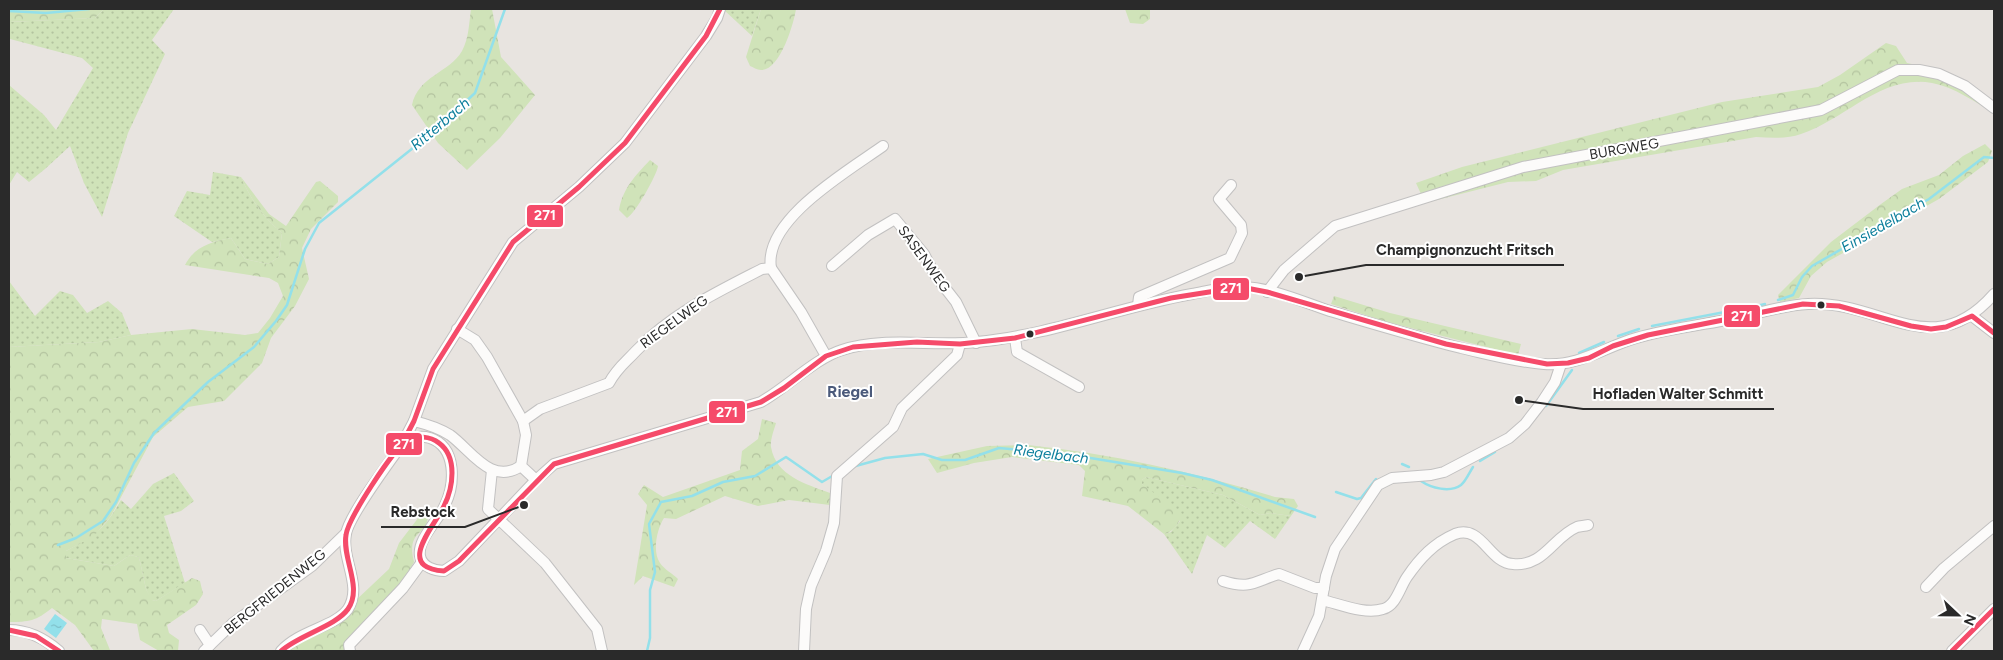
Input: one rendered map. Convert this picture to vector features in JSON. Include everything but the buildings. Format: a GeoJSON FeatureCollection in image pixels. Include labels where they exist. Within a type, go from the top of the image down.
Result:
{"type":"FeatureCollection","features":[{"type":"Feature","properties":{"kind":"street"},"geometry":{"type":"LineString","coordinates":[[281,651],[297,637],[333,621],[348,608],[352,597],[353,584],[346,551],[346,533],[360,506],[402,444],[414,421],[433,369],[513,242],[585,182],[626,143],[706,36],[720,9]]}},
{"type":"Feature","properties":{"kind":"street","name":"BURGWEG"},"geometry":{"type":"LineString","coordinates":[[1267,292],[1284,270],[1335,226],[1523,167],[1821,110],[1898,70],[1919,70],[1939,74],[1965,86],[1994,108]]}},
{"type":"Feature","properties":{"kind":"street"},"geometry":{"type":"LineString","coordinates":[[826,356],[801,312],[771,268],[770,249],[775,238],[793,213],[883,146]]}},
{"type":"Feature","properties":{"kind":"street"},"geometry":{"type":"LineString","coordinates":[[1138,305],[1139,297],[1230,258],[1242,233],[1241,225],[1218,199],[1231,185]]}},
{"type":"Feature","properties":{"kind":"street","name":"SASENWEG"},"geometry":{"type":"LineString","coordinates":[[832,266],[868,235],[895,219],[924,254],[935,275],[956,302],[976,343]]}},
{"type":"Feature","properties":{"kind":"street","name":"RIEGELWEG"},"geometry":{"type":"LineString","coordinates":[[523,421],[540,409],[609,383],[617,368],[644,341],[699,301],[762,269],[771,268]]}},
{"type":"Feature","properties":{"kind":"street"},"geometry":{"type":"LineString","coordinates":[[402,444],[411,438],[430,438],[446,448],[452,466],[449,496],[422,543],[420,556],[422,562],[436,571],[444,571],[452,568],[536,480],[547,470],[565,460],[761,402],[784,388],[826,356],[852,346],[917,342],[960,344],[1015,338],[1138,305],[1225,288],[1241,287],[1267,292],[1355,319],[1474,351],[1541,364],[1561,364],[1589,358],[1613,346],[1648,335],[1803,304],[1839,306],[1931,329],[1946,327],[1972,316],[1994,294]]}},
{"type":"Feature","properties":{"kind":"street"},"geometry":{"type":"LineString","coordinates":[[1972,316],[1994,333]]}},
{"type":"Feature","properties":{"kind":"street"},"geometry":{"type":"LineString","coordinates":[[457,329],[476,340],[523,421],[526,436],[521,466]]}},
{"type":"Feature","properties":{"kind":"street"},"geometry":{"type":"LineString","coordinates":[[1015,338],[1017,352],[1079,387]]}},
{"type":"Feature","properties":{"kind":"street"},"geometry":{"type":"LineString","coordinates":[[804,651],[806,609],[811,586],[826,552],[834,523],[837,476],[893,427],[902,408],[957,355],[960,344]]}},
{"type":"Feature","properties":{"kind":"street"},"geometry":{"type":"LineString","coordinates":[[1303,651],[1319,616],[1324,588],[1335,549],[1378,485],[1392,478],[1444,472],[1509,438],[1525,424],[1542,402],[1555,382],[1561,364]]}},
{"type":"Feature","properties":{"kind":"street"},"geometry":{"type":"LineString","coordinates":[[414,421],[431,425],[450,436],[477,462],[492,470],[507,472],[521,466]]}},
{"type":"Feature","properties":{"kind":"street"},"geometry":{"type":"LineString","coordinates":[[521,466],[536,480]]}},
{"type":"Feature","properties":{"kind":"street"},"geometry":{"type":"LineString","coordinates":[[492,470],[487,502],[488,509],[545,563],[598,629],[602,651]]}},
{"type":"Feature","properties":{"kind":"street"},"geometry":{"type":"LineString","coordinates":[[1322,600],[1354,608],[1384,609],[1392,603],[1406,578],[1428,550],[1456,534],[1467,532],[1476,536],[1507,564],[1519,564],[1534,561],[1577,527],[1588,525]]}},
{"type":"Feature","properties":{"kind":"street"},"geometry":{"type":"LineString","coordinates":[[1926,587],[1944,568],[1994,526]]}},
{"type":"Feature","properties":{"kind":"street","name":"BERGFRIEDENWEG"},"geometry":{"type":"LineString","coordinates":[[207,648],[233,623],[312,566],[346,533]]}},
{"type":"Feature","properties":{"kind":"street"},"geometry":{"type":"LineString","coordinates":[[350,651],[349,645],[403,588],[422,562]]}},
{"type":"Feature","properties":{"kind":"street"},"geometry":{"type":"LineString","coordinates":[[1223,581],[1240,585],[1255,583],[1279,574],[1315,588],[1324,588]]}},
{"type":"Feature","properties":{"kind":"street"},"geometry":{"type":"LineString","coordinates":[[1952,651],[1994,609]]}},
{"type":"Feature","properties":{"kind":"street"},"geometry":{"type":"LineString","coordinates":[[9,630],[24,631],[37,636],[59,651]]}},
{"type":"Feature","properties":{"kind":"street"},"geometry":{"type":"LineString","coordinates":[[200,630],[207,648]]}},
{"type":"Feature","properties":{"kind":"green space"},"geometry":{"type":"Polygon","coordinates":[[[9,9],[104,9],[95,18],[9,22],[9,9]]]}},
{"type":"Feature","properties":{"kind":"green space"},"geometry":{"type":"Polygon","coordinates":[[[104,9],[174,9],[152,40],[165,54],[128,133],[102,217],[84,183],[70,146],[29,182],[17,172],[9,185],[9,85],[44,115],[56,130],[93,68],[82,58],[10,39],[9,43],[9,22],[95,18],[104,9]]]}},
{"type":"Feature","properties":{"kind":"green space"},"geometry":{"type":"Polygon","coordinates":[[[471,9],[492,9],[501,57],[535,95],[500,138],[467,170],[438,143],[412,105],[415,95],[421,87],[450,65],[462,51],[467,36],[471,9]]]}},
{"type":"Feature","properties":{"kind":"green space"},"geometry":{"type":"Polygon","coordinates":[[[761,9],[752,36],[724,10],[761,9]]]}},
{"type":"Feature","properties":{"kind":"green space"},"geometry":{"type":"Polygon","coordinates":[[[761,9],[796,9],[789,35],[780,55],[768,68],[761,70],[750,66],[746,57],[761,9]]]}},
{"type":"Feature","properties":{"kind":"green space"},"geometry":{"type":"Polygon","coordinates":[[[1125,9],[1150,9],[1150,19],[1143,24],[1130,23],[1125,9]]]}},
{"type":"Feature","properties":{"kind":"green space"},"geometry":{"type":"Polygon","coordinates":[[[1886,43],[1896,46],[1907,63],[1941,70],[1965,81],[1994,103],[1994,113],[1948,88],[1932,83],[1914,82],[1896,85],[1880,91],[1833,119],[1796,136],[1779,138],[1756,137],[1563,170],[1536,181],[1508,182],[1425,203],[1416,183],[1462,167],[1722,102],[1818,87],[1840,75],[1886,43]]]}},
{"type":"Feature","properties":{"kind":"green space"},"geometry":{"type":"Polygon","coordinates":[[[1985,144],[1992,151],[1988,162],[1939,199],[1827,262],[1811,276],[1799,298],[1780,302],[1778,295],[1831,242],[1902,189],[1939,175],[1963,156],[1985,144]]]}},
{"type":"Feature","properties":{"kind":"green space"},"geometry":{"type":"Polygon","coordinates":[[[650,160],[658,166],[657,171],[640,202],[627,218],[619,210],[623,195],[650,160]]]}},
{"type":"Feature","properties":{"kind":"green space"},"geometry":{"type":"Polygon","coordinates":[[[213,172],[241,177],[258,208],[282,233],[279,257],[268,264],[245,259],[231,238],[212,242],[174,216],[187,191],[210,195],[213,172]]]}},
{"type":"Feature","properties":{"kind":"green space"},"geometry":{"type":"Polygon","coordinates":[[[241,177],[269,214],[286,226],[316,182],[320,181],[338,196],[338,202],[311,229],[302,248],[309,279],[295,306],[271,338],[262,363],[224,401],[188,407],[153,437],[111,516],[94,536],[66,551],[66,558],[114,566],[130,555],[139,557],[146,589],[152,600],[156,601],[192,578],[200,581],[203,594],[196,605],[167,625],[169,633],[179,640],[178,651],[159,651],[140,640],[137,624],[102,619],[101,628],[110,650],[94,651],[75,625],[52,608],[32,620],[9,622],[9,347],[99,342],[131,335],[192,329],[245,335],[258,333],[270,318],[283,296],[278,283],[269,278],[185,265],[194,253],[204,246],[231,238],[245,259],[268,264],[279,257],[282,233],[258,208],[241,177]]]}},
{"type":"Feature","properties":{"kind":"green space"},"geometry":{"type":"Polygon","coordinates":[[[9,281],[35,316],[60,291],[73,295],[87,313],[108,301],[122,313],[131,335],[99,342],[9,347],[9,281]]]}},
{"type":"Feature","properties":{"kind":"green space"},"geometry":{"type":"Polygon","coordinates":[[[1334,296],[1390,313],[1521,344],[1518,355],[1387,322],[1331,304],[1334,296]]]}},
{"type":"Feature","properties":{"kind":"green space"},"geometry":{"type":"Polygon","coordinates":[[[762,419],[776,423],[771,447],[779,465],[793,478],[830,493],[830,505],[789,500],[758,506],[725,496],[676,519],[664,518],[659,528],[656,552],[660,563],[678,579],[674,587],[643,576],[634,585],[647,505],[638,494],[644,485],[663,497],[740,470],[742,451],[758,439],[762,419]]]}},
{"type":"Feature","properties":{"kind":"green space"},"geometry":{"type":"Polygon","coordinates":[[[1028,445],[1091,453],[1153,465],[1275,497],[1294,499],[1298,506],[1291,516],[1270,513],[1260,515],[1223,495],[1146,477],[1142,480],[1142,484],[1182,514],[1176,527],[1164,534],[1128,506],[1082,496],[1085,471],[1079,465],[1012,457],[974,463],[937,473],[928,459],[987,446],[1028,445]]]}},
{"type":"Feature","properties":{"kind":"green space"},"geometry":{"type":"Polygon","coordinates":[[[174,473],[194,501],[181,511],[164,516],[185,583],[156,601],[151,600],[146,589],[139,557],[130,555],[114,566],[66,558],[66,551],[98,531],[104,525],[121,500],[131,509],[153,484],[174,473]]]}},
{"type":"Feature","properties":{"kind":"green space"},"geometry":{"type":"Polygon","coordinates":[[[1146,477],[1223,495],[1260,515],[1270,513],[1291,516],[1275,539],[1250,521],[1225,548],[1207,535],[1192,574],[1164,534],[1171,532],[1180,521],[1142,484],[1142,480],[1146,477]]]}},
{"type":"Feature","properties":{"kind":"green space"},"geometry":{"type":"Polygon","coordinates":[[[422,513],[428,516],[427,523],[415,538],[413,544],[414,562],[400,587],[348,651],[287,651],[354,602],[389,569],[399,543],[422,513]]]}},
{"type":"Feature","properties":{"kind":"water"},"geometry":{"type":"Polygon","coordinates":[[[55,614],[67,623],[56,638],[44,629],[55,614]]]}},
{"type":"Feature","properties":{"kind":"waterway"},"geometry":{"type":"LineString","coordinates":[[9,11],[46,13],[89,9]]}},
{"type":"Feature","properties":{"kind":"waterway","name":"Ritterbach"},"geometry":{"type":"LineString","coordinates":[[58,545],[76,538],[103,521],[116,502],[134,463],[154,433],[208,382],[254,347],[276,321],[287,305],[305,249],[319,223],[433,132],[475,93],[505,9]]}},
{"type":"Feature","properties":{"kind":"waterway","name":"Einsiedelbach"},"geometry":{"type":"LineString","coordinates":[[1778,300],[1793,295],[1802,277],[1812,266],[1929,199],[1984,157],[1994,158]]}},
{"type":"Feature","properties":{"kind":"waterway","name":"Einsiedelbach"},"geometry":{"type":"LineString","coordinates":[[1739,310],[1765,304]]}},
{"type":"Feature","properties":{"kind":"waterway","name":"Einsiedelbach"},"geometry":{"type":"LineString","coordinates":[[1652,326],[1730,311]]}},
{"type":"Feature","properties":{"kind":"waterway","name":"Einsiedelbach"},"geometry":{"type":"LineString","coordinates":[[1618,336],[1639,329]]}},
{"type":"Feature","properties":{"kind":"waterway","name":"Einsiedelbach"},"geometry":{"type":"LineString","coordinates":[[1579,353],[1604,342]]}},
{"type":"Feature","properties":{"kind":"waterway","name":"Einsiedelbach"},"geometry":{"type":"LineString","coordinates":[[1546,406],[1572,370]]}},
{"type":"Feature","properties":{"kind":"waterway","name":"Riegelbach"},"geometry":{"type":"LineString","coordinates":[[852,467],[885,458],[923,454],[942,460],[965,460],[999,448],[1066,454],[1182,473],[1212,480],[1315,517]]}},
{"type":"Feature","properties":{"kind":"waterway","name":"Einsiedelbach"},"geometry":{"type":"LineString","coordinates":[[1480,461],[1495,452]]}},
{"type":"Feature","properties":{"kind":"waterway","name":"Riegelbach"},"geometry":{"type":"LineString","coordinates":[[647,651],[650,638],[650,590],[655,572],[649,524],[661,502],[692,496],[723,482],[755,476],[786,457],[822,482],[834,475]]}},
{"type":"Feature","properties":{"kind":"waterway","name":"Einsiedelbach"},"geometry":{"type":"LineString","coordinates":[[1402,464],[1409,467]]}},
{"type":"Feature","properties":{"kind":"waterway","name":"Einsiedelbach"},"geometry":{"type":"LineString","coordinates":[[1421,481],[1441,489],[1452,489],[1461,485],[1473,467]]}},
{"type":"Feature","properties":{"kind":"waterway","name":"Einsiedelbach"},"geometry":{"type":"LineString","coordinates":[[1336,492],[1357,499],[1361,498],[1376,479]]}},
{"type":"Feature","properties":{"kind":"transit line","name":"271"},"geometry":{"type":"LineString","coordinates":[[402,444],[414,421],[433,369],[513,242],[579,187],[625,143],[706,36],[720,9]]}},
{"type":"Feature","properties":{"kind":"transit line","name":"271"},"geometry":{"type":"LineString","coordinates":[[281,651],[297,640],[326,626],[348,609],[352,600],[353,582],[347,554],[346,535],[362,500],[382,470],[407,441],[419,437],[432,439],[439,443],[449,456],[452,473],[450,491],[444,506],[422,545],[420,554],[422,562],[429,568],[444,571],[459,561],[554,464],[761,402],[784,388],[826,356],[853,347],[917,342],[960,344],[1015,338],[1171,298],[1241,287],[1267,292],[1446,344],[1547,364],[1568,363],[1589,358],[1613,346],[1648,335],[1803,304],[1839,306],[1911,326],[1931,329],[1946,327],[1972,316],[1994,333]]}},
{"type":"Feature","properties":{"kind":"transit line","name":"271"},"geometry":{"type":"LineString","coordinates":[[1952,651],[1994,609]]}},
{"type":"Feature","properties":{"kind":"transit line","name":"271"},"geometry":{"type":"LineString","coordinates":[[9,630],[36,636],[59,651]]}},
{"type":"Feature","properties":{"kind":"place","name":"Champignonzucht Fritsch"},"geometry":{"type":"Point","coordinates":[1299,277]}},
{"type":"Feature","properties":{"kind":"place","name":"Hofladen Walter Schmitt"},"geometry":{"type":"Point","coordinates":[1519,400]}},
{"type":"Feature","properties":{"kind":"place","name":"Rebstock"},"geometry":{"type":"Point","coordinates":[524,505]}},
{"type":"Feature","properties":{"kind":"district","name":"Riegel"},"geometry":{"type":"Point","coordinates":[850,391]}}]}
